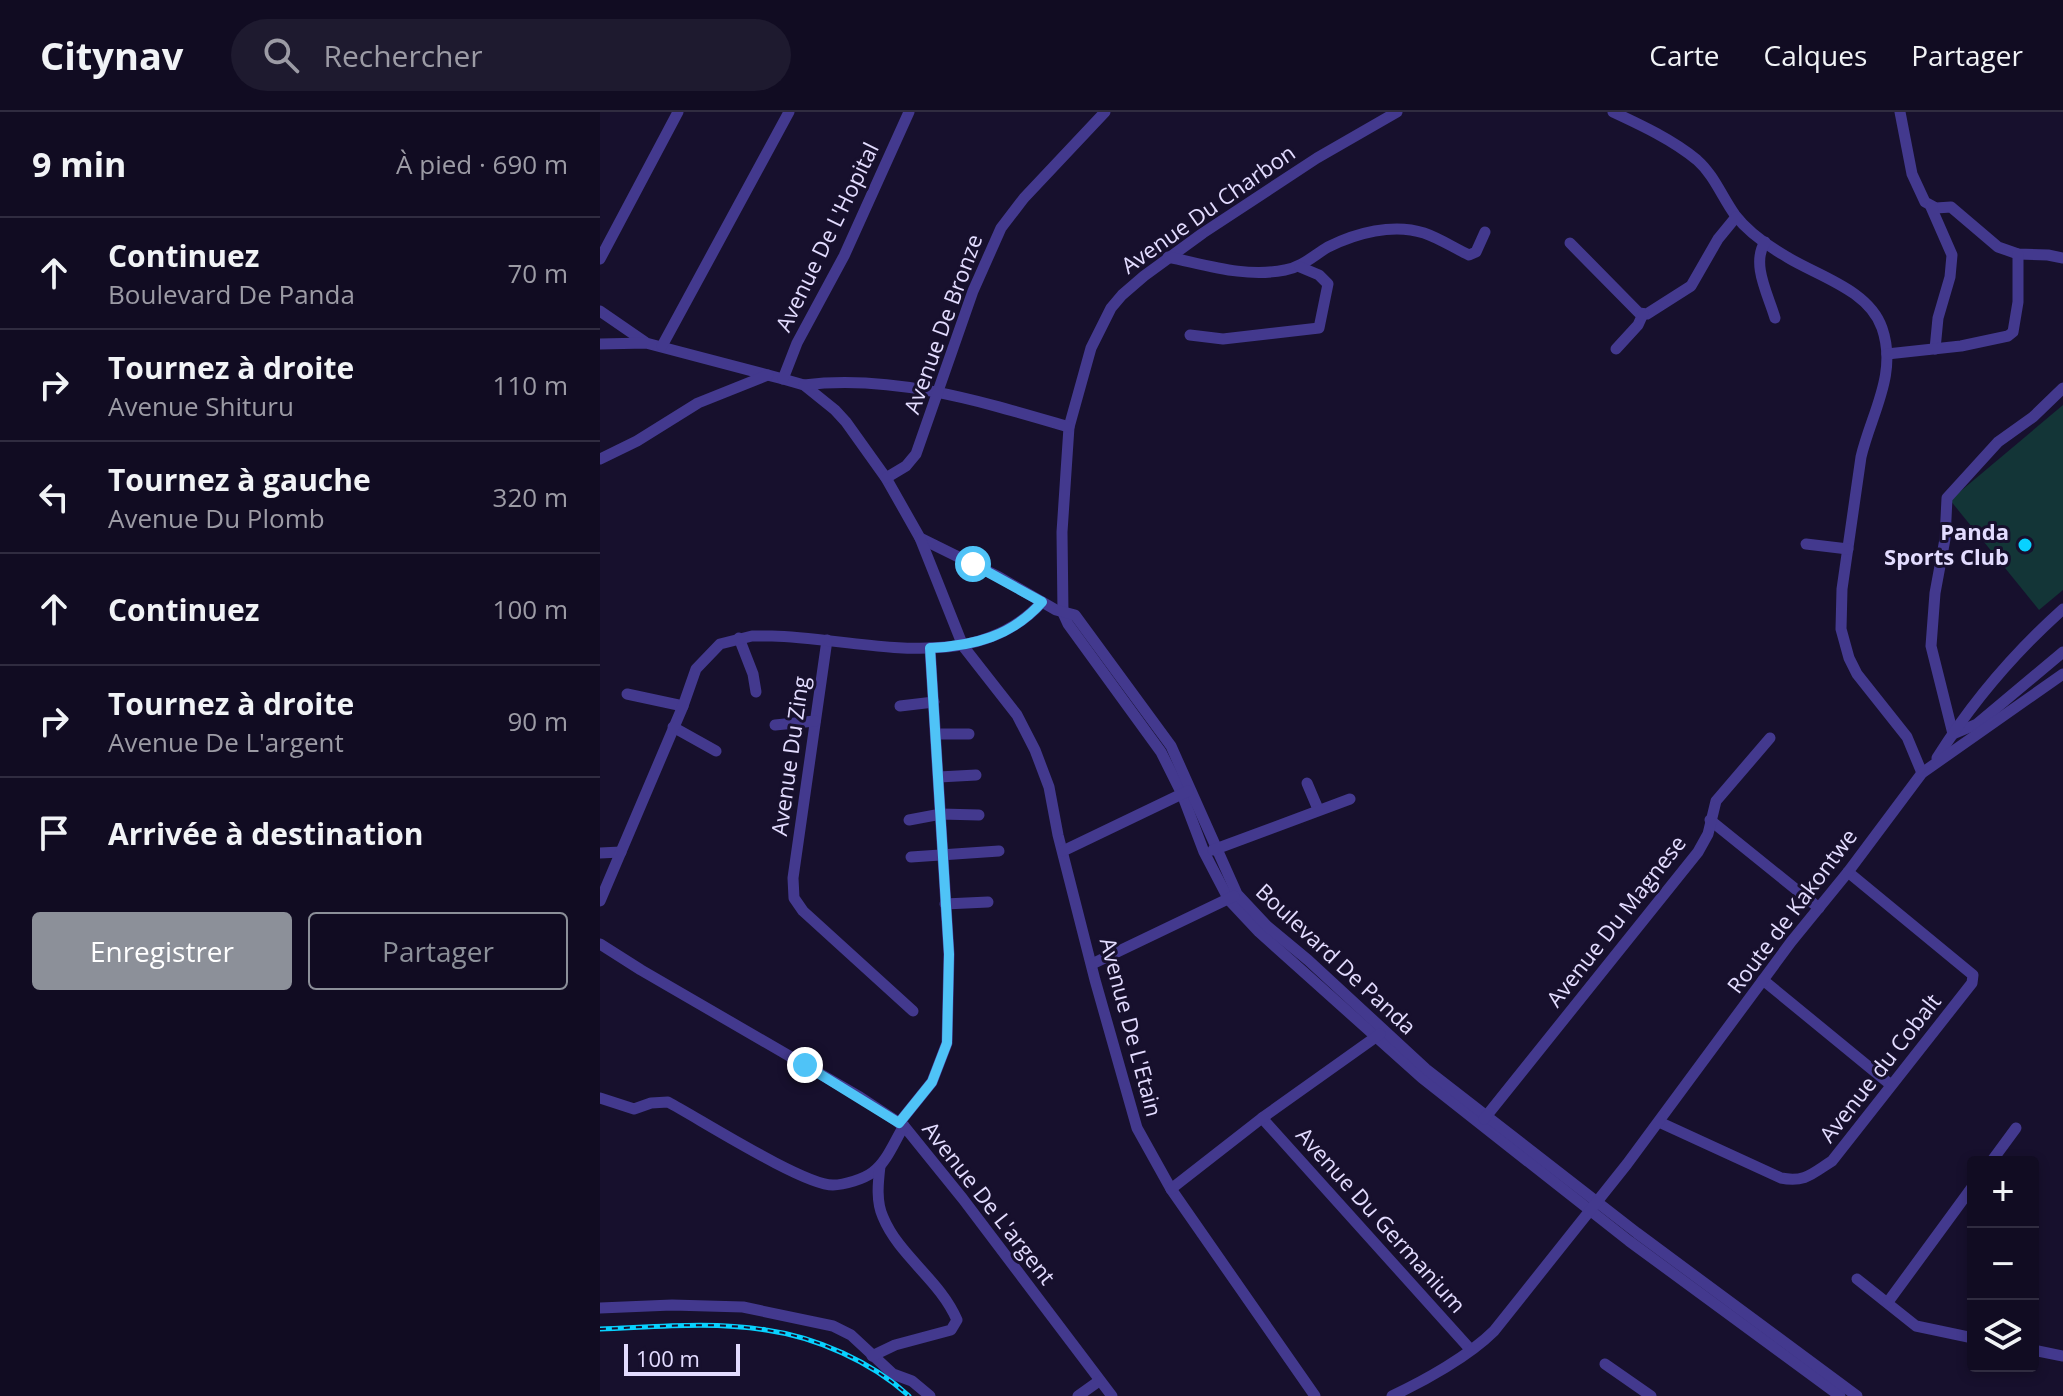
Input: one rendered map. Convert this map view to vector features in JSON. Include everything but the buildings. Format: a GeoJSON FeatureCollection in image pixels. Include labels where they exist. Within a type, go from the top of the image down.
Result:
{"type":"FeatureCollection","features":[{"type":"Feature","properties":{"kind":"street"},"geometry":{"type":"LineString","coordinates":[[600,259],[678,112]]}},
{"type":"Feature","properties":{"kind":"street"},"geometry":{"type":"LineString","coordinates":[[662,346],[789,112]]}},
{"type":"Feature","properties":{"kind":"street"},"geometry":{"type":"LineString","coordinates":[[896,112],[906,118]]}},
{"type":"Feature","properties":{"kind":"street","name":"Avenue De Bronze"},"geometry":{"type":"LineString","coordinates":[[886,478],[913,460],[973,291],[1007,218],[1105,112]]}},
{"type":"Feature","properties":{"kind":"street","name":"Avenue Du Charbon"},"geometry":{"type":"LineString","coordinates":[[1063,613],[1061,557],[1069,427],[1086,362],[1099,329],[1122,295],[1168,257],[1317,158],[1397,112]]}},
{"type":"Feature","properties":{"kind":"street"},"geometry":{"type":"LineString","coordinates":[[1613,112],[1648,129],[1697,160],[1718,186],[1736,217],[1765,242],[1859,299],[1881,324],[1887,354],[1885,385],[1861,457],[1840,610],[1844,644],[1857,674],[1907,737],[1922,773]]}},
{"type":"Feature","properties":{"kind":"street"},"geometry":{"type":"LineString","coordinates":[[1900,112],[1916,187],[1931,207],[1952,255],[1950,277],[1938,318],[1935,349]]}},
{"type":"Feature","properties":{"kind":"street","name":"Avenue De L'Hopital"},"geometry":{"type":"LineString","coordinates":[[783,379],[797,343],[844,256],[906,118]]}},
{"type":"Feature","properties":{"kind":"street"},"geometry":{"type":"LineString","coordinates":[[1931,207],[1951,207],[1998,247],[2018,254],[2063,258]]}},
{"type":"Feature","properties":{"kind":"street"},"geometry":{"type":"LineString","coordinates":[[1643,314],[1652,312],[1691,286],[1718,239],[1736,217]]}},
{"type":"Feature","properties":{"kind":"street"},"geometry":{"type":"LineString","coordinates":[[1168,257],[1239,272],[1263,273],[1300,267],[1339,242],[1384,230],[1397,228],[1425,233],[1469,255],[1476,252],[1485,232]]}},
{"type":"Feature","properties":{"kind":"street"},"geometry":{"type":"LineString","coordinates":[[1765,242],[1759,252],[1758,264],[1775,318]]}},
{"type":"Feature","properties":{"kind":"street"},"geometry":{"type":"LineString","coordinates":[[1570,243],[1643,314]]}},
{"type":"Feature","properties":{"kind":"street"},"geometry":{"type":"LineString","coordinates":[[1887,354],[2000,338],[2013,332],[2018,302],[2018,254]]}},
{"type":"Feature","properties":{"kind":"street"},"geometry":{"type":"LineString","coordinates":[[1190,335],[1223,339],[1319,328],[1328,284],[1319,275],[1300,267]]}},
{"type":"Feature","properties":{"kind":"street"},"geometry":{"type":"LineString","coordinates":[[600,311],[646,343]]}},
{"type":"Feature","properties":{"kind":"street"},"geometry":{"type":"LineString","coordinates":[[1616,349],[1638,325],[1643,314]]}},
{"type":"Feature","properties":{"kind":"street"},"geometry":{"type":"LineString","coordinates":[[600,344],[646,343],[662,346],[804,385],[854,381],[937,392],[1069,427]]}},
{"type":"Feature","properties":{"kind":"street"},"geometry":{"type":"LineString","coordinates":[[600,459],[637,441],[698,403],[769,375]]}},
{"type":"Feature","properties":{"kind":"street"},"geometry":{"type":"LineString","coordinates":[[804,385],[841,416],[886,478],[920,538]]}},
{"type":"Feature","properties":{"kind":"street"},"geometry":{"type":"LineString","coordinates":[[1953,734],[1931,646],[1935,593],[1946,530],[1947,498],[1998,442],[2033,417],[2063,388]]}},
{"type":"Feature","properties":{"kind":"street","name":"Boulevard De Panda"},"geometry":{"type":"LineString","coordinates":[[920,538],[1063,613],[1075,615],[1098,654],[1171,746],[1204,852],[1233,897],[1308,960],[1422,1078],[1484,1119],[1593,1206],[1771,1340]]}},
{"type":"Feature","properties":{"kind":"street","name":"Avenue De L'Etain"},"geometry":{"type":"LineString","coordinates":[[920,538],[963,646],[1017,715],[1049,787],[1092,964],[1137,1128],[1171,1189],[1315,1396]]}},
{"type":"Feature","properties":{"kind":"street"},"geometry":{"type":"LineString","coordinates":[[1806,544],[1848,549]]}},
{"type":"Feature","properties":{"kind":"street"},"geometry":{"type":"LineString","coordinates":[[600,901],[696,669],[720,644],[739,638],[772,636],[930,648],[963,646],[1005,633],[1027,618],[1042,602]]}},
{"type":"Feature","properties":{"kind":"street"},"geometry":{"type":"LineString","coordinates":[[1935,762],[2015,654],[2063,609]]}},
{"type":"Feature","properties":{"kind":"street"},"geometry":{"type":"LineString","coordinates":[[739,638],[753,674],[756,692]]}},
{"type":"Feature","properties":{"kind":"street","name":"Avenue Du Zing"},"geometry":{"type":"LineString","coordinates":[[827,640],[793,878],[794,898],[803,911],[913,1011]]}},
{"type":"Feature","properties":{"kind":"street"},"geometry":{"type":"LineString","coordinates":[[872,1356],[895,1345],[951,1330],[957,1320],[940,1291],[891,1232],[882,1215],[878,1187],[880,1166],[901,1124],[932,1082],[946,1052],[949,954],[930,648]]}},
{"type":"Feature","properties":{"kind":"street"},"geometry":{"type":"LineString","coordinates":[[1953,734],[1977,724],[2063,652]]}},
{"type":"Feature","properties":{"kind":"street","name":"Route de Kakontwe"},"geometry":{"type":"LineString","coordinates":[[1593,1206],[1922,773],[2063,674]]}},
{"type":"Feature","properties":{"kind":"street"},"geometry":{"type":"LineString","coordinates":[[627,694],[683,706]]}},
{"type":"Feature","properties":{"kind":"street"},"geometry":{"type":"LineString","coordinates":[[900,706],[934,702]]}},
{"type":"Feature","properties":{"kind":"street"},"geometry":{"type":"LineString","coordinates":[[775,725],[815,721]]}},
{"type":"Feature","properties":{"kind":"street"},"geometry":{"type":"LineString","coordinates":[[673,727],[716,751]]}},
{"type":"Feature","properties":{"kind":"street"},"geometry":{"type":"LineString","coordinates":[[937,734],[969,734]]}},
{"type":"Feature","properties":{"kind":"street","name":"Avenue Du Magnese"},"geometry":{"type":"LineString","coordinates":[[1484,1119],[1698,852],[1708,834],[1716,801],[1770,738]]}},
{"type":"Feature","properties":{"kind":"street"},"geometry":{"type":"LineString","coordinates":[[939,777],[976,775]]}},
{"type":"Feature","properties":{"kind":"street"},"geometry":{"type":"LineString","coordinates":[[1307,783],[1318,809]]}},
{"type":"Feature","properties":{"kind":"street"},"geometry":{"type":"LineString","coordinates":[[1063,851],[1187,791]]}},
{"type":"Feature","properties":{"kind":"street","name":"Boulevard De Panda"},"geometry":{"type":"LineString","coordinates":[[1187,791],[1218,848],[1233,897]]}},
{"type":"Feature","properties":{"kind":"street"},"geometry":{"type":"LineString","coordinates":[[1204,852],[1350,799]]}},
{"type":"Feature","properties":{"kind":"street"},"geometry":{"type":"LineString","coordinates":[[909,820],[941,814],[979,815]]}},
{"type":"Feature","properties":{"kind":"street"},"geometry":{"type":"LineString","coordinates":[[1710,820],[1819,908]]}},
{"type":"Feature","properties":{"kind":"street"},"geometry":{"type":"LineString","coordinates":[[911,857],[999,851]]}},
{"type":"Feature","properties":{"kind":"street"},"geometry":{"type":"LineString","coordinates":[[600,853],[621,852]]}},
{"type":"Feature","properties":{"kind":"street","name":"Avenue du Cobalt"},"geometry":{"type":"LineString","coordinates":[[1659,1122],[1781,1178],[1803,1180],[1832,1161],[1972,983],[1973,975],[1848,872]]}},
{"type":"Feature","properties":{"kind":"street"},"geometry":{"type":"LineString","coordinates":[[1092,964],[1233,897]]}},
{"type":"Feature","properties":{"kind":"street"},"geometry":{"type":"LineString","coordinates":[[945,904],[988,902]]}},
{"type":"Feature","properties":{"kind":"street","name":"Avenue De L'argent"},"geometry":{"type":"LineString","coordinates":[[600,944],[901,1124],[963,1199],[1112,1396]]}},
{"type":"Feature","properties":{"kind":"street"},"geometry":{"type":"LineString","coordinates":[[1763,980],[1891,1085]]}},
{"type":"Feature","properties":{"kind":"street"},"geometry":{"type":"LineString","coordinates":[[1171,1189],[1262,1118],[1379,1034]]}},
{"type":"Feature","properties":{"kind":"street"},"geometry":{"type":"LineString","coordinates":[[600,1098],[634,1109],[651,1103],[668,1102],[816,1181],[833,1185],[848,1182],[870,1175],[880,1166]]}},
{"type":"Feature","properties":{"kind":"street","name":"Avenue Du Germanium"},"geometry":{"type":"LineString","coordinates":[[1262,1118],[1470,1349]]}},
{"type":"Feature","properties":{"kind":"street"},"geometry":{"type":"LineString","coordinates":[[1995,1156],[2016,1128]]}},
{"type":"Feature","properties":{"kind":"street"},"geometry":{"type":"LineString","coordinates":[[1888,1302],[1967,1194]]}},
{"type":"Feature","properties":{"kind":"street"},"geometry":{"type":"LineString","coordinates":[[1392,1396],[1494,1331],[1593,1206]]}},
{"type":"Feature","properties":{"kind":"street"},"geometry":{"type":"LineString","coordinates":[[1857,1279],[1916,1326],[1967,1337]]}},
{"type":"Feature","properties":{"kind":"street"},"geometry":{"type":"LineString","coordinates":[[600,1308],[672,1305],[743,1307],[833,1326],[851,1335],[893,1374],[912,1381],[930,1396]]}},
{"type":"Feature","properties":{"kind":"street"},"geometry":{"type":"LineString","coordinates":[[1771,1340],[1833,1394]]}},
{"type":"Feature","properties":{"kind":"street"},"geometry":{"type":"LineString","coordinates":[[1771,1340],[1857,1396]]}},
{"type":"Feature","properties":{"kind":"street"},"geometry":{"type":"LineString","coordinates":[[2039,1351],[2063,1356]]}},
{"type":"Feature","properties":{"kind":"street"},"geometry":{"type":"LineString","coordinates":[[1605,1364],[1651,1396]]}},
{"type":"Feature","properties":{"kind":"street"},"geometry":{"type":"LineString","coordinates":[[1078,1396],[1099,1381]]}},
{"type":"Feature","properties":{"kind":"green space","name":"Panda Sports Club"},"geometry":{"type":"Polygon","coordinates":[[[2063,405],[2063,590],[2039,610],[1950,500],[2063,405]]]}},
{"type":"Feature","properties":{"kind":"railway"},"geometry":{"type":"LineString","coordinates":[[600,1329],[704,1325],[785,1333],[861,1362],[909,1396]]}},
{"type":"Feature","properties":{"kind":"place","name":"Panda Sports Club"},"geometry":{"type":"Point","coordinates":[2025,545]}},
{"type":"Feature","properties":{"kind":"route"},"geometry":{"type":"LineString","coordinates":[[805,1065],[899,1123],[932,1082],[946,1052],[949,954],[930,648],[963,646],[1005,633],[1027,618],[1042,602],[973,564]]}}]}
